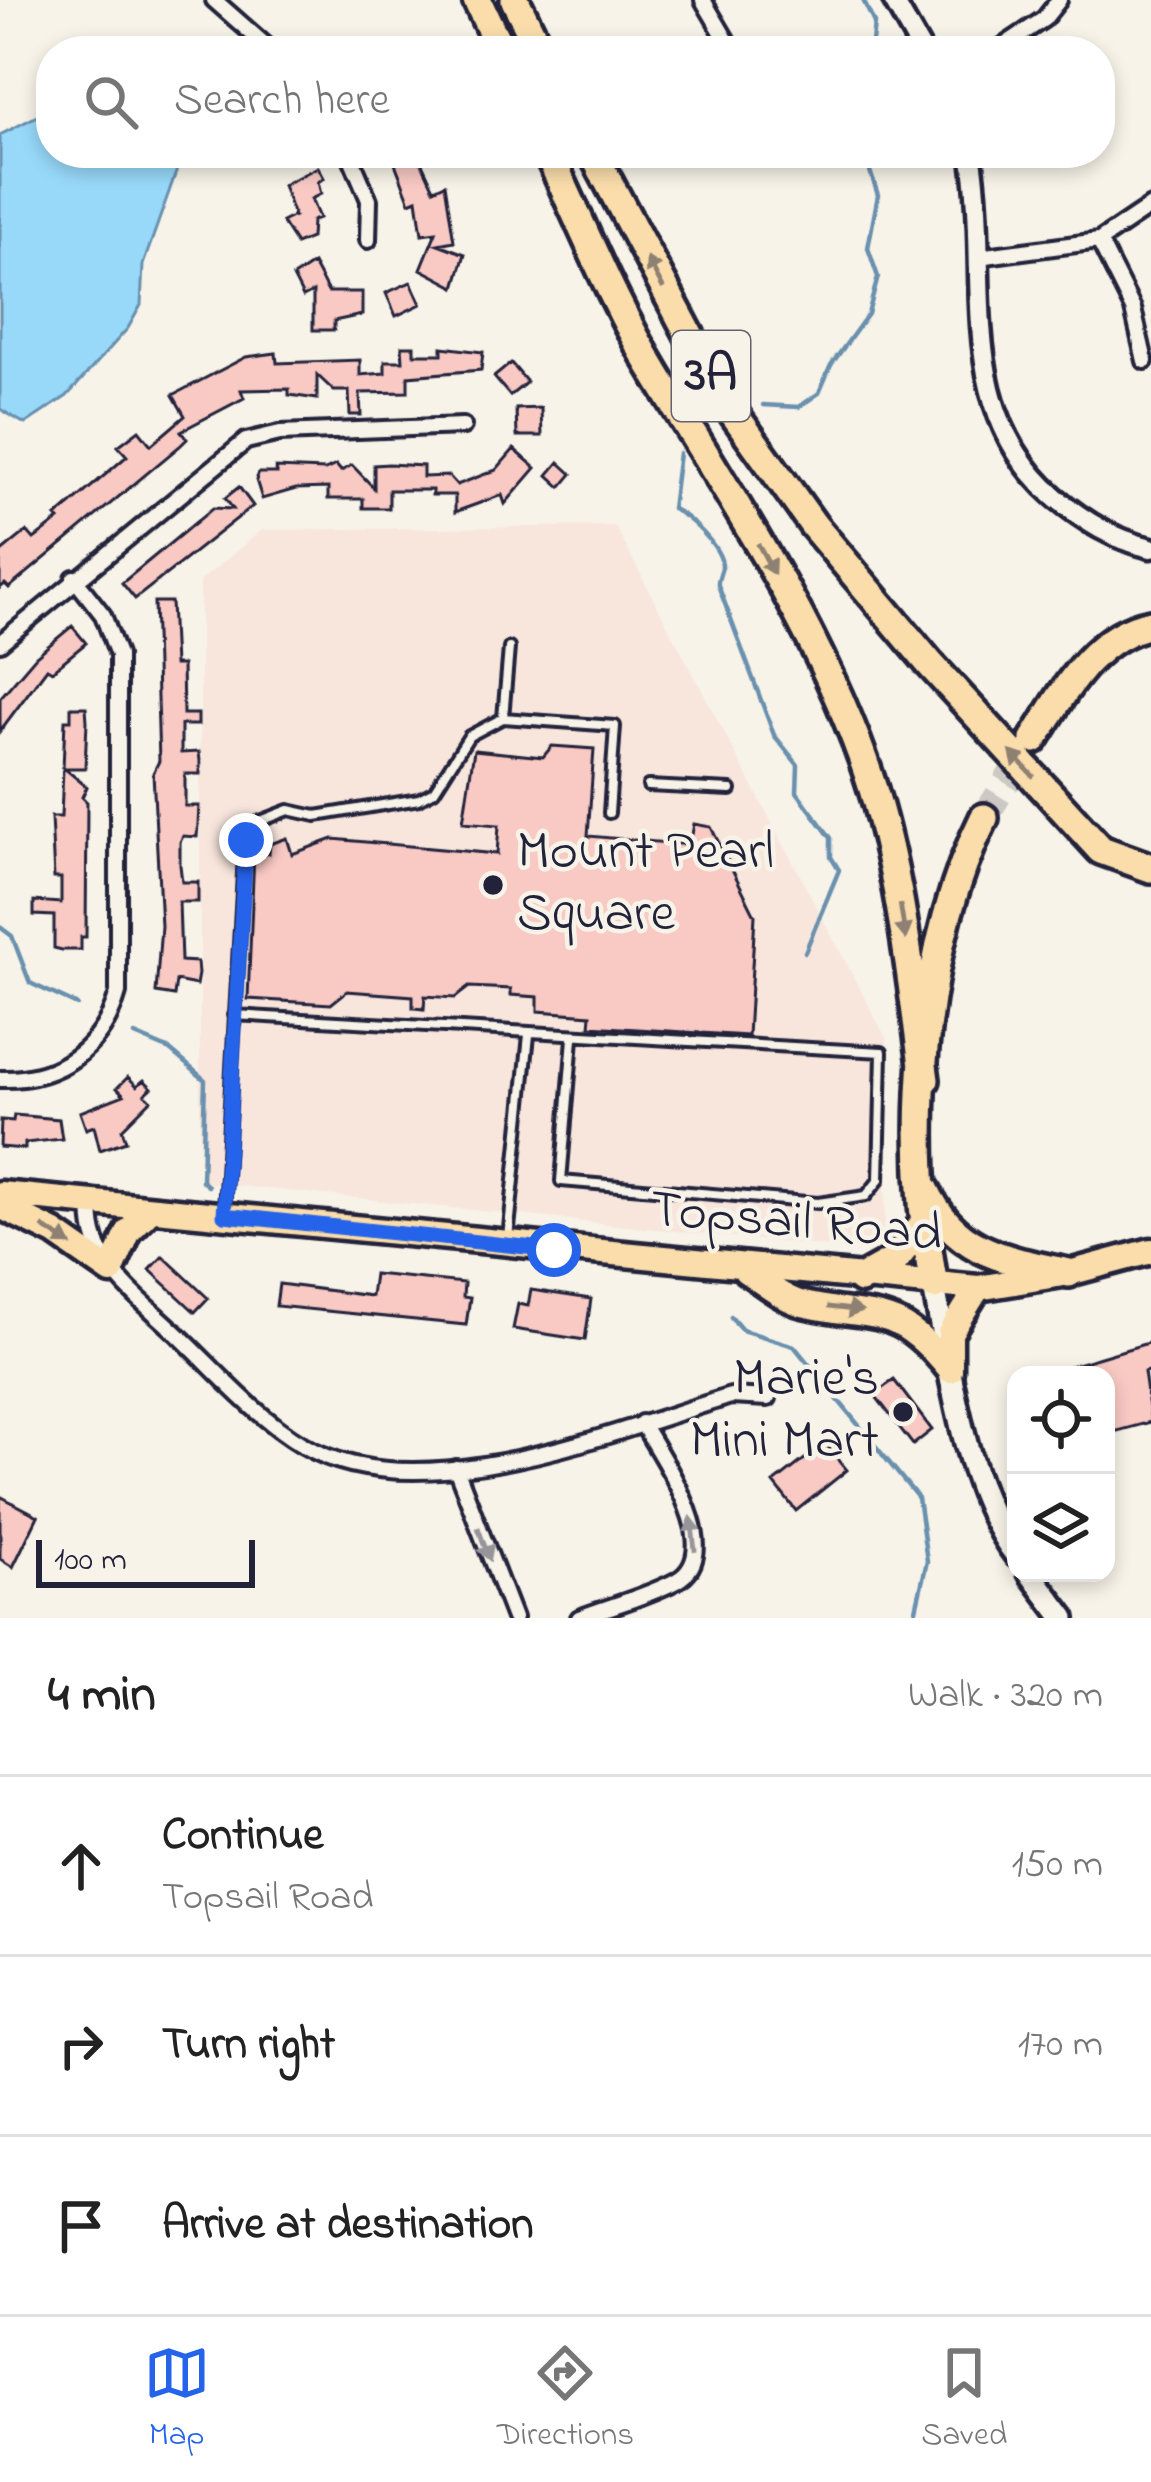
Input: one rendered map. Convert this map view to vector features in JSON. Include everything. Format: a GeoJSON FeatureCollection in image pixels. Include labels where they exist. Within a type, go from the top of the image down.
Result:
{"type":"FeatureCollection","features":[{"type":"Feature","properties":{"kind":"highway"},"geometry":{"type":"LineString","coordinates":[[477,0],[494,36]]}},
{"type":"Feature","properties":{"kind":"highway"},"geometry":{"type":"LineString","coordinates":[[515,0],[533,36]]}},
{"type":"Feature","properties":{"kind":"highway","name":"3A"},"geometry":{"type":"LineString","coordinates":[[555,168],[656,374],[710,457],[812,642],[863,758],[895,875],[925,1081]]}},
{"type":"Feature","properties":{"kind":"highway","name":"3A"},"geometry":{"type":"LineString","coordinates":[[601,168],[724,400],[858,580],[1101,850],[1151,868]]}},
{"type":"Feature","properties":{"kind":"highway"},"geometry":{"type":"LineString","coordinates":[[1034,739],[1102,645],[1127,629],[1151,624]]}},
{"type":"Feature","properties":{"kind":"highway"},"geometry":{"type":"LineString","coordinates":[[934,1286],[921,1179],[925,1081],[951,895],[984,818]]}},
{"type":"Feature","properties":{"kind":"highway"},"geometry":{"type":"LineString","coordinates":[[921,1179],[949,1230],[974,1249],[1070,1273]]}},
{"type":"Feature","properties":{"kind":"highway"},"geometry":{"type":"LineString","coordinates":[[861,1279],[895,1260],[924,1222]]}},
{"type":"Feature","properties":{"kind":"main road","name":"Topsail Road"},"geometry":{"type":"LineString","coordinates":[[0,1194],[934,1286],[978,1288],[1070,1273],[1151,1251]]}},
{"type":"Feature","properties":{"kind":"main road"},"geometry":{"type":"LineString","coordinates":[[0,1206],[55,1232],[111,1272],[129,1231],[151,1209]]}},
{"type":"Feature","properties":{"kind":"main road"},"geometry":{"type":"LineString","coordinates":[[739,1267],[798,1303],[885,1315],[912,1328],[950,1370]]}},
{"type":"Feature","properties":{"kind":"main road"},"geometry":{"type":"LineString","coordinates":[[934,1286],[950,1370],[981,1483],[1007,1536]]}},
{"type":"Feature","properties":{"kind":"main road"},"geometry":{"type":"LineString","coordinates":[[950,1370],[950,1333],[978,1288]]}},
{"type":"Feature","properties":{"kind":"main road"},"geometry":{"type":"LineString","coordinates":[[1037,1582],[1064,1618]]}},
{"type":"Feature","properties":{"kind":"street"},"geometry":{"type":"LineString","coordinates":[[214,0],[255,36]]}},
{"type":"Feature","properties":{"kind":"street"},"geometry":{"type":"LineString","coordinates":[[704,0],[725,36]]}},
{"type":"Feature","properties":{"kind":"street"},"geometry":{"type":"LineString","coordinates":[[893,0],[913,36]]}},
{"type":"Feature","properties":{"kind":"street"},"geometry":{"type":"LineString","coordinates":[[1018,36],[1044,19],[1059,0]]}},
{"type":"Feature","properties":{"kind":"street"},"geometry":{"type":"LineString","coordinates":[[355,168],[368,200],[368,239]]}},
{"type":"Feature","properties":{"kind":"street"},"geometry":{"type":"LineString","coordinates":[[972,168],[979,338],[988,393],[1011,447],[1040,484],[1081,519],[1120,541],[1151,548]]}},
{"type":"Feature","properties":{"kind":"street"},"geometry":{"type":"LineString","coordinates":[[977,257],[1099,241],[1151,206]]}},
{"type":"Feature","properties":{"kind":"street"},"geometry":{"type":"LineString","coordinates":[[1099,241],[1133,309],[1144,361]]}},
{"type":"Feature","properties":{"kind":"street"},"geometry":{"type":"LineString","coordinates":[[0,643],[246,442],[280,433],[463,427]]}},
{"type":"Feature","properties":{"kind":"street"},"geometry":{"type":"LineString","coordinates":[[0,1079],[44,1074],[76,1058],[102,1030],[118,993],[119,666],[103,615],[74,578]]}},
{"type":"Feature","properties":{"kind":"street"},"geometry":{"type":"LineString","coordinates":[[92,1204],[90,1224],[111,1272],[304,1446],[336,1460],[376,1467],[456,1468],[731,1396],[768,1398]]}},
{"type":"Feature","properties":{"kind":"street"},"geometry":{"type":"LineString","coordinates":[[579,1618],[680,1579],[692,1565],[696,1525],[642,1423]]}},
{"type":"Feature","properties":{"kind":"street"},"geometry":{"type":"LineString","coordinates":[[456,1468],[514,1618]]}},
{"type":"Feature","properties":{"kind":"lane"},"geometry":{"type":"LineString","coordinates":[[503,718],[508,647]]}},
{"type":"Feature","properties":{"kind":"lane"},"geometry":{"type":"LineString","coordinates":[[224,1215],[244,855],[252,828],[289,810],[316,816],[419,800],[434,791],[469,736],[503,718],[615,727],[609,813]]}},
{"type":"Feature","properties":{"kind":"lane"},"geometry":{"type":"LineString","coordinates":[[647,786],[731,790]]}},
{"type":"Feature","properties":{"kind":"lane"},"geometry":{"type":"LineString","coordinates":[[234,1015],[573,1038],[882,1052],[879,1180],[866,1196],[818,1204],[561,1181],[573,1038]]}},
{"type":"Feature","properties":{"kind":"lane"},"geometry":{"type":"LineString","coordinates":[[507,1245],[529,1035]]}},
{"type":"Feature","properties":{"kind":"shaded area","name":"Mount Pearl Square"},"geometry":{"type":"Polygon","coordinates":[[[615,526],[887,1040],[885,1228],[859,1250],[200,1182],[200,581],[262,530],[615,526]]]}},
{"type":"Feature","properties":{"kind":"water"},"geometry":{"type":"Polygon","coordinates":[[[36,117],[36,168],[178,168],[143,265],[141,305],[128,328],[67,396],[25,424],[0,409],[0,135],[36,117]]]}},
{"type":"Feature","properties":{"kind":"building"},"geometry":{"type":"Polygon","coordinates":[[[316,168],[324,178],[318,182],[321,194],[311,199],[319,218],[312,221],[311,238],[296,244],[282,222],[294,216],[283,185],[316,168]]]}},
{"type":"Feature","properties":{"kind":"building"},"geometry":{"type":"Polygon","coordinates":[[[397,168],[424,168],[434,189],[445,184],[454,241],[438,244],[465,254],[455,287],[421,269],[436,232],[422,234],[417,199],[410,202],[397,168]]]}},
{"type":"Feature","properties":{"kind":"building"},"geometry":{"type":"Polygon","coordinates":[[[313,264],[328,292],[362,292],[362,315],[334,321],[334,330],[313,330],[313,292],[303,297],[293,277],[313,264]]]}},
{"type":"Feature","properties":{"kind":"building"},"geometry":{"type":"Polygon","coordinates":[[[411,282],[421,304],[396,316],[386,293],[411,282]]]}},
{"type":"Feature","properties":{"kind":"building"},"geometry":{"type":"Polygon","coordinates":[[[402,346],[414,346],[414,354],[442,354],[442,347],[483,352],[481,370],[408,376],[408,392],[360,393],[361,415],[350,415],[349,391],[334,391],[317,375],[317,399],[289,395],[289,389],[241,390],[244,398],[181,431],[187,439],[180,446],[9,588],[5,584],[0,588],[0,553],[27,531],[34,539],[59,520],[56,517],[127,456],[118,446],[139,430],[151,445],[185,416],[173,395],[246,357],[276,353],[277,363],[360,360],[360,375],[385,373],[385,361],[403,361],[402,346]]]}},
{"type":"Feature","properties":{"kind":"building"},"geometry":{"type":"Polygon","coordinates":[[[511,363],[527,382],[510,396],[494,377],[511,363]]]}},
{"type":"Feature","properties":{"kind":"building"},"geometry":{"type":"Polygon","coordinates":[[[541,408],[542,436],[517,436],[516,409],[541,408]]]}},
{"type":"Feature","properties":{"kind":"building"},"geometry":{"type":"Polygon","coordinates":[[[514,449],[536,468],[505,504],[502,495],[455,512],[455,495],[432,495],[432,490],[389,490],[389,508],[363,508],[363,499],[328,499],[328,488],[296,489],[262,499],[256,480],[259,473],[277,473],[276,468],[325,470],[336,465],[341,471],[352,465],[374,488],[374,465],[389,464],[423,466],[423,477],[449,476],[457,485],[496,470],[514,449]]]}},
{"type":"Feature","properties":{"kind":"building"},"geometry":{"type":"Polygon","coordinates":[[[559,462],[572,474],[561,487],[548,475],[559,462]]]}},
{"type":"Feature","properties":{"kind":"building"},"geometry":{"type":"Polygon","coordinates":[[[239,487],[253,506],[135,599],[122,583],[213,508],[233,509],[225,498],[239,487]]]}},
{"type":"Feature","properties":{"kind":"building"},"geometry":{"type":"Polygon","coordinates":[[[154,602],[171,602],[174,665],[182,665],[183,714],[198,714],[198,725],[181,725],[181,753],[199,752],[200,774],[185,774],[185,806],[199,806],[197,837],[183,836],[180,865],[182,882],[198,882],[198,902],[179,902],[181,961],[197,962],[198,974],[196,985],[176,981],[174,996],[156,993],[161,926],[153,773],[159,761],[154,602]]]}},
{"type":"Feature","properties":{"kind":"building"},"geometry":{"type":"Polygon","coordinates":[[[72,626],[86,643],[52,671],[47,668],[0,731],[0,698],[36,656],[72,626]]]}},
{"type":"Feature","properties":{"kind":"building"},"geometry":{"type":"Polygon","coordinates":[[[71,707],[86,707],[87,721],[85,768],[64,768],[87,787],[82,797],[87,802],[86,937],[81,937],[81,950],[54,948],[54,916],[34,915],[34,901],[61,903],[61,878],[54,878],[51,817],[61,817],[65,720],[71,720],[71,707]]]}},
{"type":"Feature","properties":{"kind":"building","name":"Mount Pearl Square"},"geometry":{"type":"Polygon","coordinates":[[[552,746],[594,749],[588,836],[690,845],[694,824],[711,827],[755,915],[748,1036],[590,1026],[591,1015],[538,1011],[538,997],[511,995],[511,989],[469,987],[455,998],[425,996],[424,1009],[413,1008],[413,996],[347,991],[331,1004],[248,999],[254,853],[269,854],[270,844],[287,838],[292,854],[333,839],[497,854],[499,825],[463,822],[474,750],[543,757],[552,746]]]}},
{"type":"Feature","properties":{"kind":"building"},"geometry":{"type":"Polygon","coordinates":[[[128,1077],[137,1086],[144,1080],[152,1088],[145,1094],[151,1100],[122,1129],[126,1141],[100,1150],[94,1126],[86,1129],[80,1112],[124,1095],[117,1088],[128,1077]]]}},
{"type":"Feature","properties":{"kind":"building"},"geometry":{"type":"Polygon","coordinates":[[[14,1115],[59,1119],[62,1139],[25,1143],[25,1149],[0,1147],[1,1120],[13,1121],[14,1115]]]}},
{"type":"Feature","properties":{"kind":"building"},"geometry":{"type":"Polygon","coordinates":[[[163,1256],[208,1298],[195,1312],[150,1270],[163,1256]]]}},
{"type":"Feature","properties":{"kind":"building"},"geometry":{"type":"Polygon","coordinates":[[[374,1274],[464,1283],[463,1297],[470,1298],[466,1325],[276,1306],[279,1284],[371,1296],[374,1274]]]}},
{"type":"Feature","properties":{"kind":"building"},"geometry":{"type":"Polygon","coordinates":[[[531,1290],[591,1299],[585,1340],[513,1329],[518,1304],[528,1306],[531,1290]]]}},
{"type":"Feature","properties":{"kind":"building"},"geometry":{"type":"Polygon","coordinates":[[[1151,1342],[1151,1370],[1144,1372],[1151,1422],[1115,1432],[1115,1366],[1070,1366],[1151,1342]]]}},
{"type":"Feature","properties":{"kind":"building"},"geometry":{"type":"Polygon","coordinates":[[[894,1380],[932,1430],[913,1445],[874,1394],[894,1380]]]}},
{"type":"Feature","properties":{"kind":"building"},"geometry":{"type":"Polygon","coordinates":[[[825,1443],[847,1470],[796,1511],[774,1483],[825,1443]]]}},
{"type":"Feature","properties":{"kind":"building"},"geometry":{"type":"Polygon","coordinates":[[[0,1496],[38,1516],[13,1567],[0,1559],[0,1496]]]}},
{"type":"Feature","properties":{"kind":"waterway"},"geometry":{"type":"LineString","coordinates":[[863,0],[874,23],[873,36]]}},
{"type":"Feature","properties":{"kind":"waterway"},"geometry":{"type":"LineString","coordinates":[[763,405],[799,407],[819,393],[831,365],[868,314],[878,277],[868,248],[878,195],[869,168]]}},
{"type":"Feature","properties":{"kind":"waterway"},"geometry":{"type":"LineString","coordinates":[[679,453],[672,509],[695,525],[721,559],[718,585],[774,735],[798,765],[797,792],[831,838],[831,857],[839,870],[805,952]]}},
{"type":"Feature","properties":{"kind":"waterway"},"geometry":{"type":"LineString","coordinates":[[0,927],[12,936],[30,983],[77,1005]]}},
{"type":"Feature","properties":{"kind":"waterway"},"geometry":{"type":"LineString","coordinates":[[135,1035],[170,1050],[205,1080],[202,1181],[208,1186]]}},
{"type":"Feature","properties":{"kind":"waterway"},"geometry":{"type":"LineString","coordinates":[[731,1317],[742,1330],[794,1346],[918,1498],[927,1561],[914,1618]]}},
{"type":"Feature","properties":{"kind":"tunnel"},"geometry":{"type":"LineString","coordinates":[[984,818],[1029,746]]}},
{"type":"Feature","properties":{"kind":"place","name":"Mount Pearl Square"},"geometry":{"type":"Point","coordinates":[493,885]}},
{"type":"Feature","properties":{"kind":"place","name":"Marie's Mini Mart"},"geometry":{"type":"Point","coordinates":[903,1412]}},
{"type":"Feature","properties":{"kind":"route"},"geometry":{"type":"LineString","coordinates":[[246,840],[224,1215],[554,1250]]}}]}
